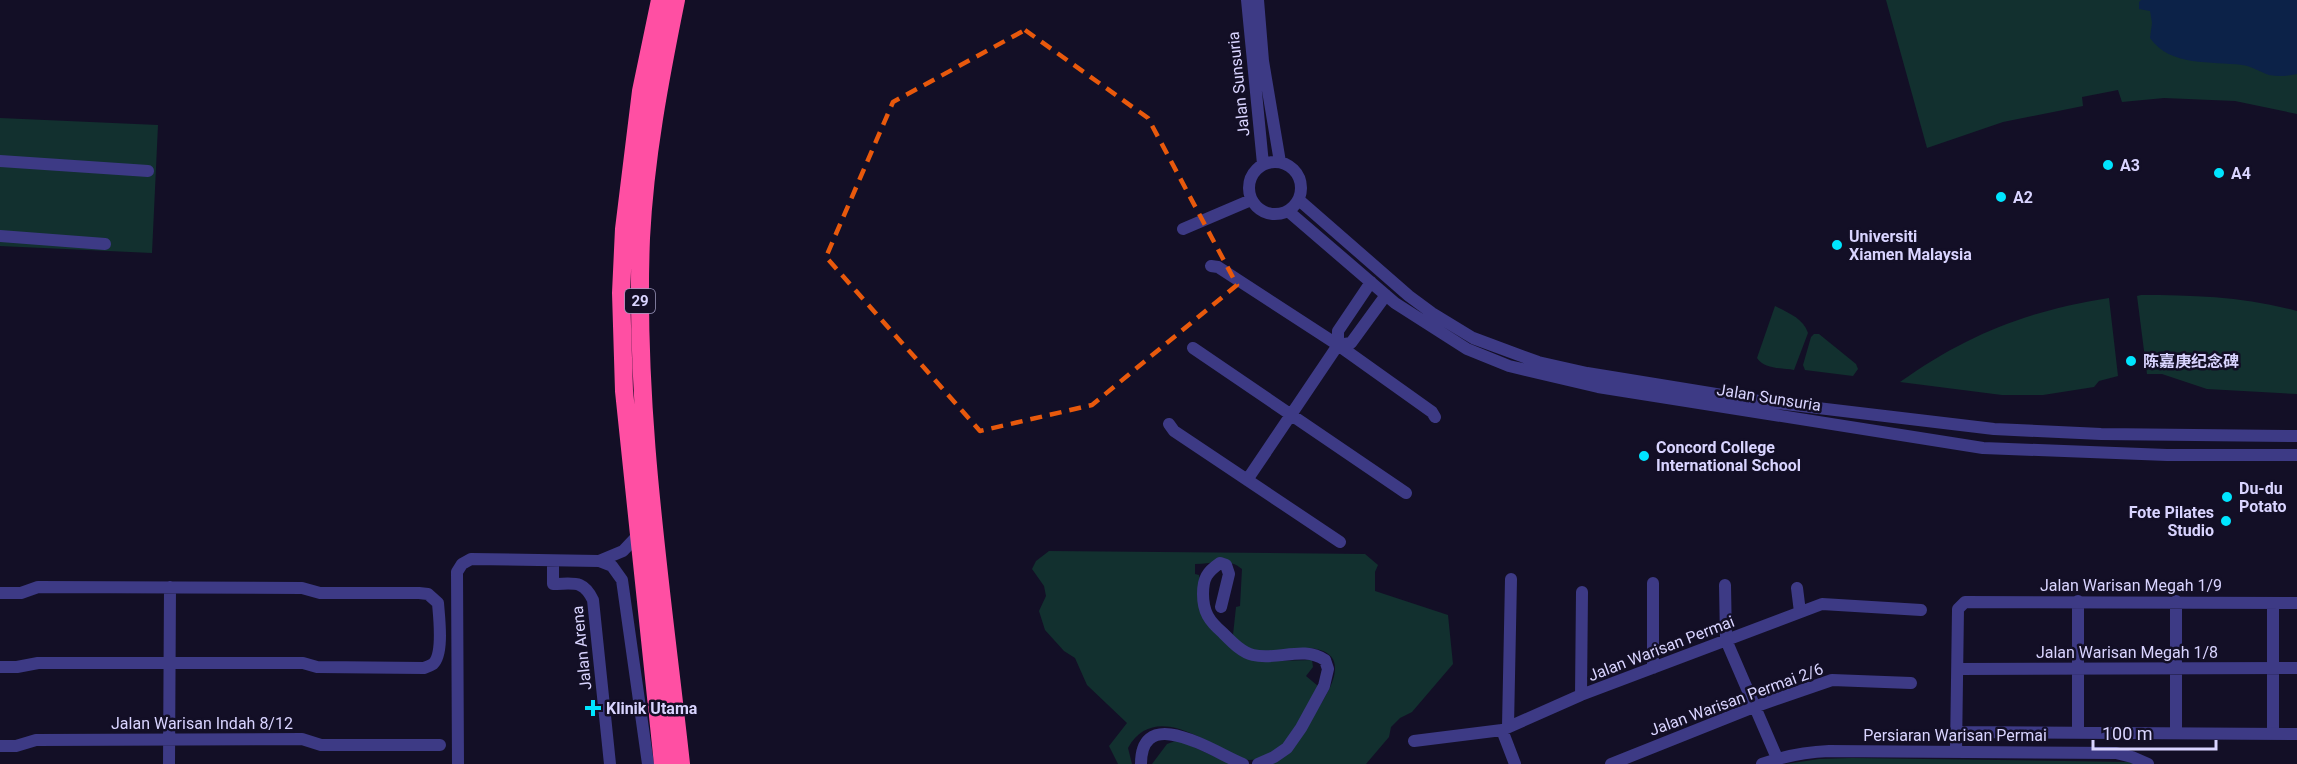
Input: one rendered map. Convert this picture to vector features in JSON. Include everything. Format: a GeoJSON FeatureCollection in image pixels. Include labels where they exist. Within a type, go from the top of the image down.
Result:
{"type":"FeatureCollection","features":[{"type":"Feature","properties":{"kind":"highway","name":"29"},"geometry":{"type":"LineString","coordinates":[[660,0],[641,91],[624,230],[621,293],[624,391],[663,764]]}},
{"type":"Feature","properties":{"kind":"highway","name":"29"},"geometry":{"type":"LineString","coordinates":[[676,0],[655,107],[645,177],[641,239],[640,334],[648,466],[681,764]]}},
{"type":"Feature","properties":{"kind":"highway"},"geometry":{"type":"LineString","coordinates":[[649,764],[653,680]]}},
{"type":"Feature","properties":{"kind":"highway"},"geometry":{"type":"LineString","coordinates":[[673,690],[695,764]]}},
{"type":"Feature","properties":{"kind":"street","name":"Jalan Sunsuria"},"geometry":{"type":"LineString","coordinates":[[1247,0],[1263,164]]}},
{"type":"Feature","properties":{"kind":"street","name":"Jalan Sunsuria"},"geometry":{"type":"LineString","coordinates":[[1258,0],[1263,61],[1280,162]]}},
{"type":"Feature","properties":{"kind":"street"},"geometry":{"type":"LineString","coordinates":[[0,161],[148,171]]}},
{"type":"Feature","properties":{"kind":"street"},"geometry":{"type":"LineString","coordinates":[[1280,162],[1288,164],[1299,176],[1301,192],[1299,200],[1288,211],[1272,214],[1257,207],[1251,200],[1249,184],[1251,176],[1263,164],[1280,162]]}},
{"type":"Feature","properties":{"kind":"street"},"geometry":{"type":"LineString","coordinates":[[1183,229],[1251,200]]}},
{"type":"Feature","properties":{"kind":"street","name":"Jalan Sunsuria"},"geometry":{"type":"LineString","coordinates":[[1299,200],[1409,296],[1432,313],[1473,338],[1538,362],[1587,373],[1759,401],[1994,429],[2101,434],[2297,436]]}},
{"type":"Feature","properties":{"kind":"street","name":"Jalan Sunsuria"},"geometry":{"type":"LineString","coordinates":[[1288,211],[1386,295],[1467,349],[1509,366],[1598,387],[1983,448],[2167,455],[2297,455]]}},
{"type":"Feature","properties":{"kind":"street"},"geometry":{"type":"LineString","coordinates":[[0,236],[105,244]]}},
{"type":"Feature","properties":{"kind":"street"},"geometry":{"type":"LineString","coordinates":[[1211,267],[1218,267],[1338,345],[1435,417]]}},
{"type":"Feature","properties":{"kind":"street"},"geometry":{"type":"LineString","coordinates":[[1247,480],[1338,345],[1338,331],[1371,282]]}},
{"type":"Feature","properties":{"kind":"street"},"geometry":{"type":"LineString","coordinates":[[1338,345],[1351,343],[1386,295]]}},
{"type":"Feature","properties":{"kind":"street"},"geometry":{"type":"LineString","coordinates":[[1193,348],[1406,493]]}},
{"type":"Feature","properties":{"kind":"street"},"geometry":{"type":"LineString","coordinates":[[1169,424],[1174,431],[1340,542]]}},
{"type":"Feature","properties":{"kind":"street"},"geometry":{"type":"LineString","coordinates":[[600,561],[623,551],[640,533]]}},
{"type":"Feature","properties":{"kind":"street"},"geometry":{"type":"LineString","coordinates":[[458,764],[457,572],[462,564],[471,559],[600,561],[612,566],[622,580],[649,764]]}},
{"type":"Feature","properties":{"kind":"street","name":"Jalan Arena"},"geometry":{"type":"LineString","coordinates":[[553,561],[553,584],[585,586],[593,600],[610,764]]}},
{"type":"Feature","properties":{"kind":"street"},"geometry":{"type":"LineString","coordinates":[[1221,607],[1228,574],[1226,565],[1220,563],[1209,570],[1204,579],[1205,613],[1211,623],[1242,650],[1252,655],[1272,657],[1305,652],[1316,654],[1325,660],[1328,669],[1324,686],[1287,748],[1258,764]]}},
{"type":"Feature","properties":{"kind":"street"},"geometry":{"type":"LineString","coordinates":[[1511,579],[1505,728],[1515,764]]}},
{"type":"Feature","properties":{"kind":"street"},"geometry":{"type":"LineString","coordinates":[[1653,583],[1653,668]]}},
{"type":"Feature","properties":{"kind":"street"},"geometry":{"type":"LineString","coordinates":[[1725,585],[1726,640],[1777,758]]}},
{"type":"Feature","properties":{"kind":"street"},"geometry":{"type":"LineString","coordinates":[[0,593],[21,593],[38,587],[170,587],[302,588],[320,593],[428,594],[438,603],[439,651],[433,663],[424,668],[317,668],[303,663],[169,662],[38,663],[0,667]]}},
{"type":"Feature","properties":{"kind":"street"},"geometry":{"type":"LineString","coordinates":[[169,764],[170,587]]}},
{"type":"Feature","properties":{"kind":"street"},"geometry":{"type":"LineString","coordinates":[[1797,588],[1800,612]]}},
{"type":"Feature","properties":{"kind":"street"},"geometry":{"type":"LineString","coordinates":[[1581,695],[1582,592]]}},
{"type":"Feature","properties":{"kind":"street"},"geometry":{"type":"LineString","coordinates":[[2078,601],[2078,733]]}},
{"type":"Feature","properties":{"kind":"street","name":"Jalan Warisan Megah 1/9"},"geometry":{"type":"LineString","coordinates":[[1958,669],[1958,609],[1965,602],[2297,603]]}},
{"type":"Feature","properties":{"kind":"street"},"geometry":{"type":"LineString","coordinates":[[2176,602],[2176,732]]}},
{"type":"Feature","properties":{"kind":"street"},"geometry":{"type":"LineString","coordinates":[[2273,603],[2273,733]]}},
{"type":"Feature","properties":{"kind":"street","name":"Jalan Warisan Permai"},"geometry":{"type":"LineString","coordinates":[[1414,741],[1505,728],[1581,695],[1822,604],[1921,610]]}},
{"type":"Feature","properties":{"kind":"street","name":"Jalan Warisan Megah 1/8"},"geometry":{"type":"LineString","coordinates":[[1958,669],[2297,668]]}},
{"type":"Feature","properties":{"kind":"street"},"geometry":{"type":"LineString","coordinates":[[1956,751],[1958,669]]}},
{"type":"Feature","properties":{"kind":"street","name":"Jalan Warisan Permai 2/6"},"geometry":{"type":"LineString","coordinates":[[1611,764],[1754,707],[1832,680],[1911,683]]}},
{"type":"Feature","properties":{"kind":"street"},"geometry":{"type":"LineString","coordinates":[[1956,732],[2297,734]]}},
{"type":"Feature","properties":{"kind":"street"},"geometry":{"type":"LineString","coordinates":[[1141,764],[1141,754],[1146,743],[1156,736],[1169,733],[1199,742],[1243,764]]}},
{"type":"Feature","properties":{"kind":"street","name":"Jalan Warisan Indah 8/12"},"geometry":{"type":"LineString","coordinates":[[0,746],[16,746],[36,740],[302,739],[321,745],[440,746]]}},
{"type":"Feature","properties":{"kind":"street","name":"Persiaran Warisan Permai"},"geometry":{"type":"LineString","coordinates":[[1762,764],[1777,758],[1806,752],[1829,751],[2116,753],[2148,764]]}},
{"type":"Feature","properties":{"kind":"highlighted area"},"geometry":{"type":"Polygon","coordinates":[[[1025,30],[1148,118],[1237,285],[1092,405],[980,431],[826,257],[893,102],[1025,30]]]}},
{"type":"Feature","properties":{"kind":"green space"},"geometry":{"type":"Polygon","coordinates":[[[1886,0],[2297,0],[2297,114],[2235,101],[2164,98],[2122,102],[2118,90],[2082,97],[2083,106],[2003,122],[1927,148],[1886,0]]]}},
{"type":"Feature","properties":{"kind":"green space"},"geometry":{"type":"Polygon","coordinates":[[[0,118],[158,125],[152,253],[0,246],[0,118]]]}},
{"type":"Feature","properties":{"kind":"green space"},"geometry":{"type":"Polygon","coordinates":[[[2137,296],[2220,298],[2297,311],[2297,394],[2207,389],[2162,374],[2147,374],[2137,296]]]}},
{"type":"Feature","properties":{"kind":"green space"},"geometry":{"type":"Polygon","coordinates":[[[2109,298],[2118,376],[2099,381],[2094,387],[2043,395],[2002,395],[1900,382],[1950,350],[1999,327],[2051,310],[2109,298]]]}},
{"type":"Feature","properties":{"kind":"green space"},"geometry":{"type":"Polygon","coordinates":[[[1775,306],[1803,323],[1808,333],[1794,370],[1769,366],[1757,358],[1775,306]]]}},
{"type":"Feature","properties":{"kind":"green space"},"geometry":{"type":"Polygon","coordinates":[[[1819,334],[1856,364],[1858,369],[1853,376],[1805,370],[1803,365],[1811,337],[1819,334]]]}},
{"type":"Feature","properties":{"kind":"green space"},"geometry":{"type":"Polygon","coordinates":[[[1049,551],[1365,554],[1378,565],[1375,572],[1375,591],[1448,615],[1453,664],[1412,712],[1400,718],[1391,727],[1389,737],[1366,764],[1272,764],[1320,706],[1330,688],[1335,671],[1332,658],[1320,650],[1311,648],[1267,652],[1250,649],[1243,645],[1233,635],[1236,607],[1240,606],[1242,569],[1225,562],[1195,564],[1195,574],[1199,575],[1200,602],[1226,642],[1276,661],[1312,660],[1313,667],[1306,676],[1318,686],[1298,725],[1288,739],[1263,757],[1254,760],[1243,759],[1200,737],[1161,726],[1148,729],[1137,736],[1128,748],[1132,764],[1118,764],[1109,746],[1127,723],[1087,685],[1075,658],[1064,651],[1045,630],[1039,611],[1046,596],[1044,586],[1032,569],[1036,561],[1049,551]]]}},
{"type":"Feature","properties":{"kind":"green space"},"geometry":{"type":"Polygon","coordinates":[[[1178,740],[1231,764],[1152,764],[1167,744],[1178,740]]]}},
{"type":"Feature","properties":{"kind":"green space"},"geometry":{"type":"Polygon","coordinates":[[[1819,759],[2131,762],[2135,764],[1786,764],[1819,759]]]}},
{"type":"Feature","properties":{"kind":"water"},"geometry":{"type":"Polygon","coordinates":[[[2141,0],[2297,0],[2297,74],[2272,76],[2245,66],[2192,61],[2169,54],[2150,38],[2152,23],[2150,11],[2139,9],[2141,0]]]}},
{"type":"Feature","properties":{"kind":"place","name":"A3"},"geometry":{"type":"Point","coordinates":[2108,165]}},
{"type":"Feature","properties":{"kind":"place","name":"A4"},"geometry":{"type":"Point","coordinates":[2219,173]}},
{"type":"Feature","properties":{"kind":"place","name":"A2"},"geometry":{"type":"Point","coordinates":[2001,197]}},
{"type":"Feature","properties":{"kind":"place","name":"Universiti Xiamen Malaysia"},"geometry":{"type":"Point","coordinates":[1837,245]}},
{"type":"Feature","properties":{"kind":"place","name":"陈嘉庚纪念碑"},"geometry":{"type":"Point","coordinates":[2131,361]}},
{"type":"Feature","properties":{"kind":"place","name":"Concord College International School"},"geometry":{"type":"Point","coordinates":[1644,456]}},
{"type":"Feature","properties":{"kind":"place","name":"Du-du Potato"},"geometry":{"type":"Point","coordinates":[2227,497]}},
{"type":"Feature","properties":{"kind":"place","name":"Fote Pilates Studio"},"geometry":{"type":"Point","coordinates":[2226,521]}},
{"type":"Feature","properties":{"kind":"place","name":"Klinik Utama"},"geometry":{"type":"Point","coordinates":[593,708]}}]}
